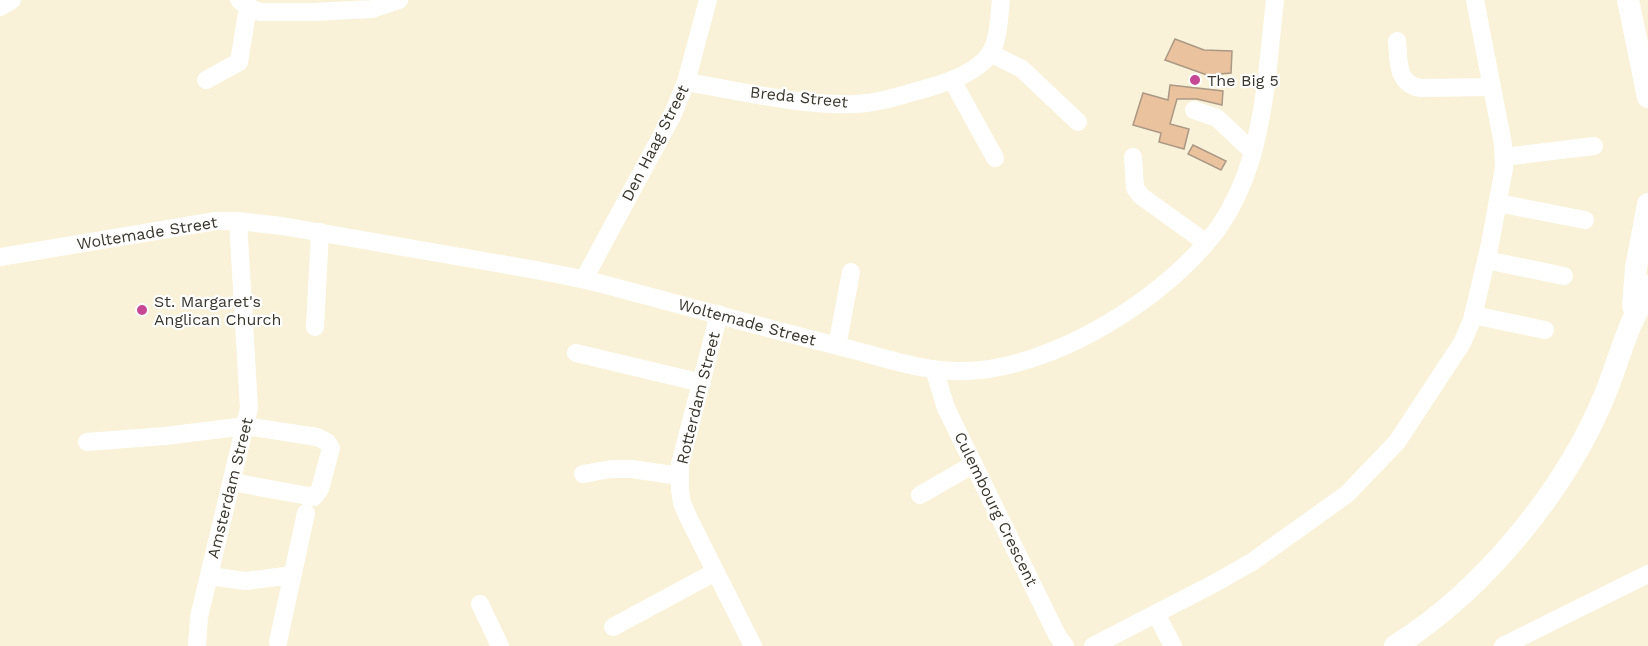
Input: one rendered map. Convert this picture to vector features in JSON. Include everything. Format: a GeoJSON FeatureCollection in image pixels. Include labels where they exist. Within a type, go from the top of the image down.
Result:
{"type":"FeatureCollection","features":[{"type":"Feature","properties":{"kind":"main road"},"geometry":{"type":"LineString","coordinates":[[1628,0],[1648,97]]}},
{"type":"Feature","properties":{"kind":"main road"},"geometry":{"type":"LineString","coordinates":[[1641,0],[1648,25]]}},
{"type":"Feature","properties":{"kind":"main road"},"geometry":{"type":"LineString","coordinates":[[1632,323],[1636,268],[1648,204]]}},
{"type":"Feature","properties":{"kind":"main road"},"geometry":{"type":"LineString","coordinates":[[1395,646],[1447,607],[1484,573],[1536,514],[1571,463],[1604,398],[1648,286]]}},
{"type":"Feature","properties":{"kind":"street"},"geometry":{"type":"LineString","coordinates":[[0,7],[12,0]]}},
{"type":"Feature","properties":{"kind":"street"},"geometry":{"type":"LineString","coordinates":[[206,80],[239,62],[243,3],[260,12],[351,12],[372,9],[399,0]]}},
{"type":"Feature","properties":{"kind":"street","name":"Den Haag Street"},"geometry":{"type":"LineString","coordinates":[[584,279],[672,116],[686,82],[708,0]]}},
{"type":"Feature","properties":{"kind":"street"},"geometry":{"type":"LineString","coordinates":[[1001,0],[990,53],[1022,69],[1078,123]]}},
{"type":"Feature","properties":{"kind":"street","name":"Woltemade Street"},"geometry":{"type":"LineString","coordinates":[[0,257],[216,221],[238,221],[320,232],[584,279],[837,346],[934,369],[966,372],[995,368],[1043,357],[1077,341],[1128,310],[1175,274],[1220,225],[1239,188],[1252,152],[1263,101],[1275,0]]}},
{"type":"Feature","properties":{"kind":"street"},"geometry":{"type":"LineString","coordinates":[[1093,646],[1218,582],[1251,562],[1347,494],[1380,461],[1411,424],[1462,343],[1473,315],[1504,168],[1503,144],[1475,0]]}},
{"type":"Feature","properties":{"kind":"street"},"geometry":{"type":"LineString","coordinates":[[1397,40],[1400,72],[1402,78],[1412,87],[1492,87]]}},
{"type":"Feature","properties":{"kind":"street","name":"Breda Street"},"geometry":{"type":"LineString","coordinates":[[686,82],[800,101],[855,104],[883,100],[952,80],[979,65],[990,53]]}},
{"type":"Feature","properties":{"kind":"street"},"geometry":{"type":"LineString","coordinates":[[952,80],[995,158]]}},
{"type":"Feature","properties":{"kind":"street"},"geometry":{"type":"LineString","coordinates":[[1194,110],[1217,118],[1252,152]]}},
{"type":"Feature","properties":{"kind":"street"},"geometry":{"type":"LineString","coordinates":[[1504,157],[1594,146]]}},
{"type":"Feature","properties":{"kind":"street"},"geometry":{"type":"LineString","coordinates":[[1133,157],[1135,188],[1141,196],[1205,242]]}},
{"type":"Feature","properties":{"kind":"street"},"geometry":{"type":"LineString","coordinates":[[1498,202],[1585,219]]}},
{"type":"Feature","properties":{"kind":"street","name":"Amsterdam Street"},"geometry":{"type":"LineString","coordinates":[[197,646],[199,617],[246,426],[249,399],[238,221]]}},
{"type":"Feature","properties":{"kind":"street"},"geometry":{"type":"LineString","coordinates":[[315,327],[320,232]]}},
{"type":"Feature","properties":{"kind":"street"},"geometry":{"type":"LineString","coordinates":[[1486,260],[1564,276]]}},
{"type":"Feature","properties":{"kind":"street"},"geometry":{"type":"LineString","coordinates":[[837,346],[851,272]]}},
{"type":"Feature","properties":{"kind":"street","name":"Rotterdam Street"},"geometry":{"type":"LineString","coordinates":[[719,314],[679,477],[682,503],[753,646]]}},
{"type":"Feature","properties":{"kind":"street"},"geometry":{"type":"LineString","coordinates":[[1473,315],[1545,330]]}},
{"type":"Feature","properties":{"kind":"street"},"geometry":{"type":"LineString","coordinates":[[576,353],[702,383]]}},
{"type":"Feature","properties":{"kind":"street","name":"Culembourg Crescent"},"geometry":{"type":"LineString","coordinates":[[934,369],[946,408],[1065,646]]}},
{"type":"Feature","properties":{"kind":"street"},"geometry":{"type":"LineString","coordinates":[[87,442],[246,426],[317,436],[327,442],[331,452],[320,489],[314,497],[232,482]]}},
{"type":"Feature","properties":{"kind":"street"},"geometry":{"type":"LineString","coordinates":[[920,495],[974,464]]}},
{"type":"Feature","properties":{"kind":"street"},"geometry":{"type":"LineString","coordinates":[[583,474],[611,469],[632,469],[679,477]]}},
{"type":"Feature","properties":{"kind":"street"},"geometry":{"type":"LineString","coordinates":[[278,642],[306,513]]}},
{"type":"Feature","properties":{"kind":"street"},"geometry":{"type":"LineString","coordinates":[[613,627],[715,572]]}},
{"type":"Feature","properties":{"kind":"street"},"geometry":{"type":"LineString","coordinates":[[1503,646],[1529,640],[1648,574]]}},
{"type":"Feature","properties":{"kind":"street"},"geometry":{"type":"LineString","coordinates":[[209,576],[246,581],[292,575]]}},
{"type":"Feature","properties":{"kind":"street"},"geometry":{"type":"LineString","coordinates":[[480,604],[500,646]]}},
{"type":"Feature","properties":{"kind":"street"},"geometry":{"type":"LineString","coordinates":[[1156,614],[1173,646]]}},
{"type":"Feature","properties":{"kind":"building"},"geometry":{"type":"Polygon","coordinates":[[[1175,39],[1204,50],[1232,51],[1231,73],[1207,75],[1165,60],[1175,39]]]}},
{"type":"Feature","properties":{"kind":"building"},"geometry":{"type":"Polygon","coordinates":[[[1170,85],[1223,91],[1222,105],[1197,99],[1177,99],[1170,124],[1189,129],[1184,149],[1159,142],[1161,133],[1133,125],[1143,93],[1168,100],[1170,85]]]}},
{"type":"Feature","properties":{"kind":"building"},"geometry":{"type":"Polygon","coordinates":[[[1193,145],[1226,161],[1221,170],[1188,154],[1193,145]]]}},
{"type":"Feature","properties":{"kind":"place","name":"The Big 5"},"geometry":{"type":"Point","coordinates":[1195,80]}},
{"type":"Feature","properties":{"kind":"place","name":"St. Margaret's Anglican Church"},"geometry":{"type":"Point","coordinates":[142,310]}}]}
